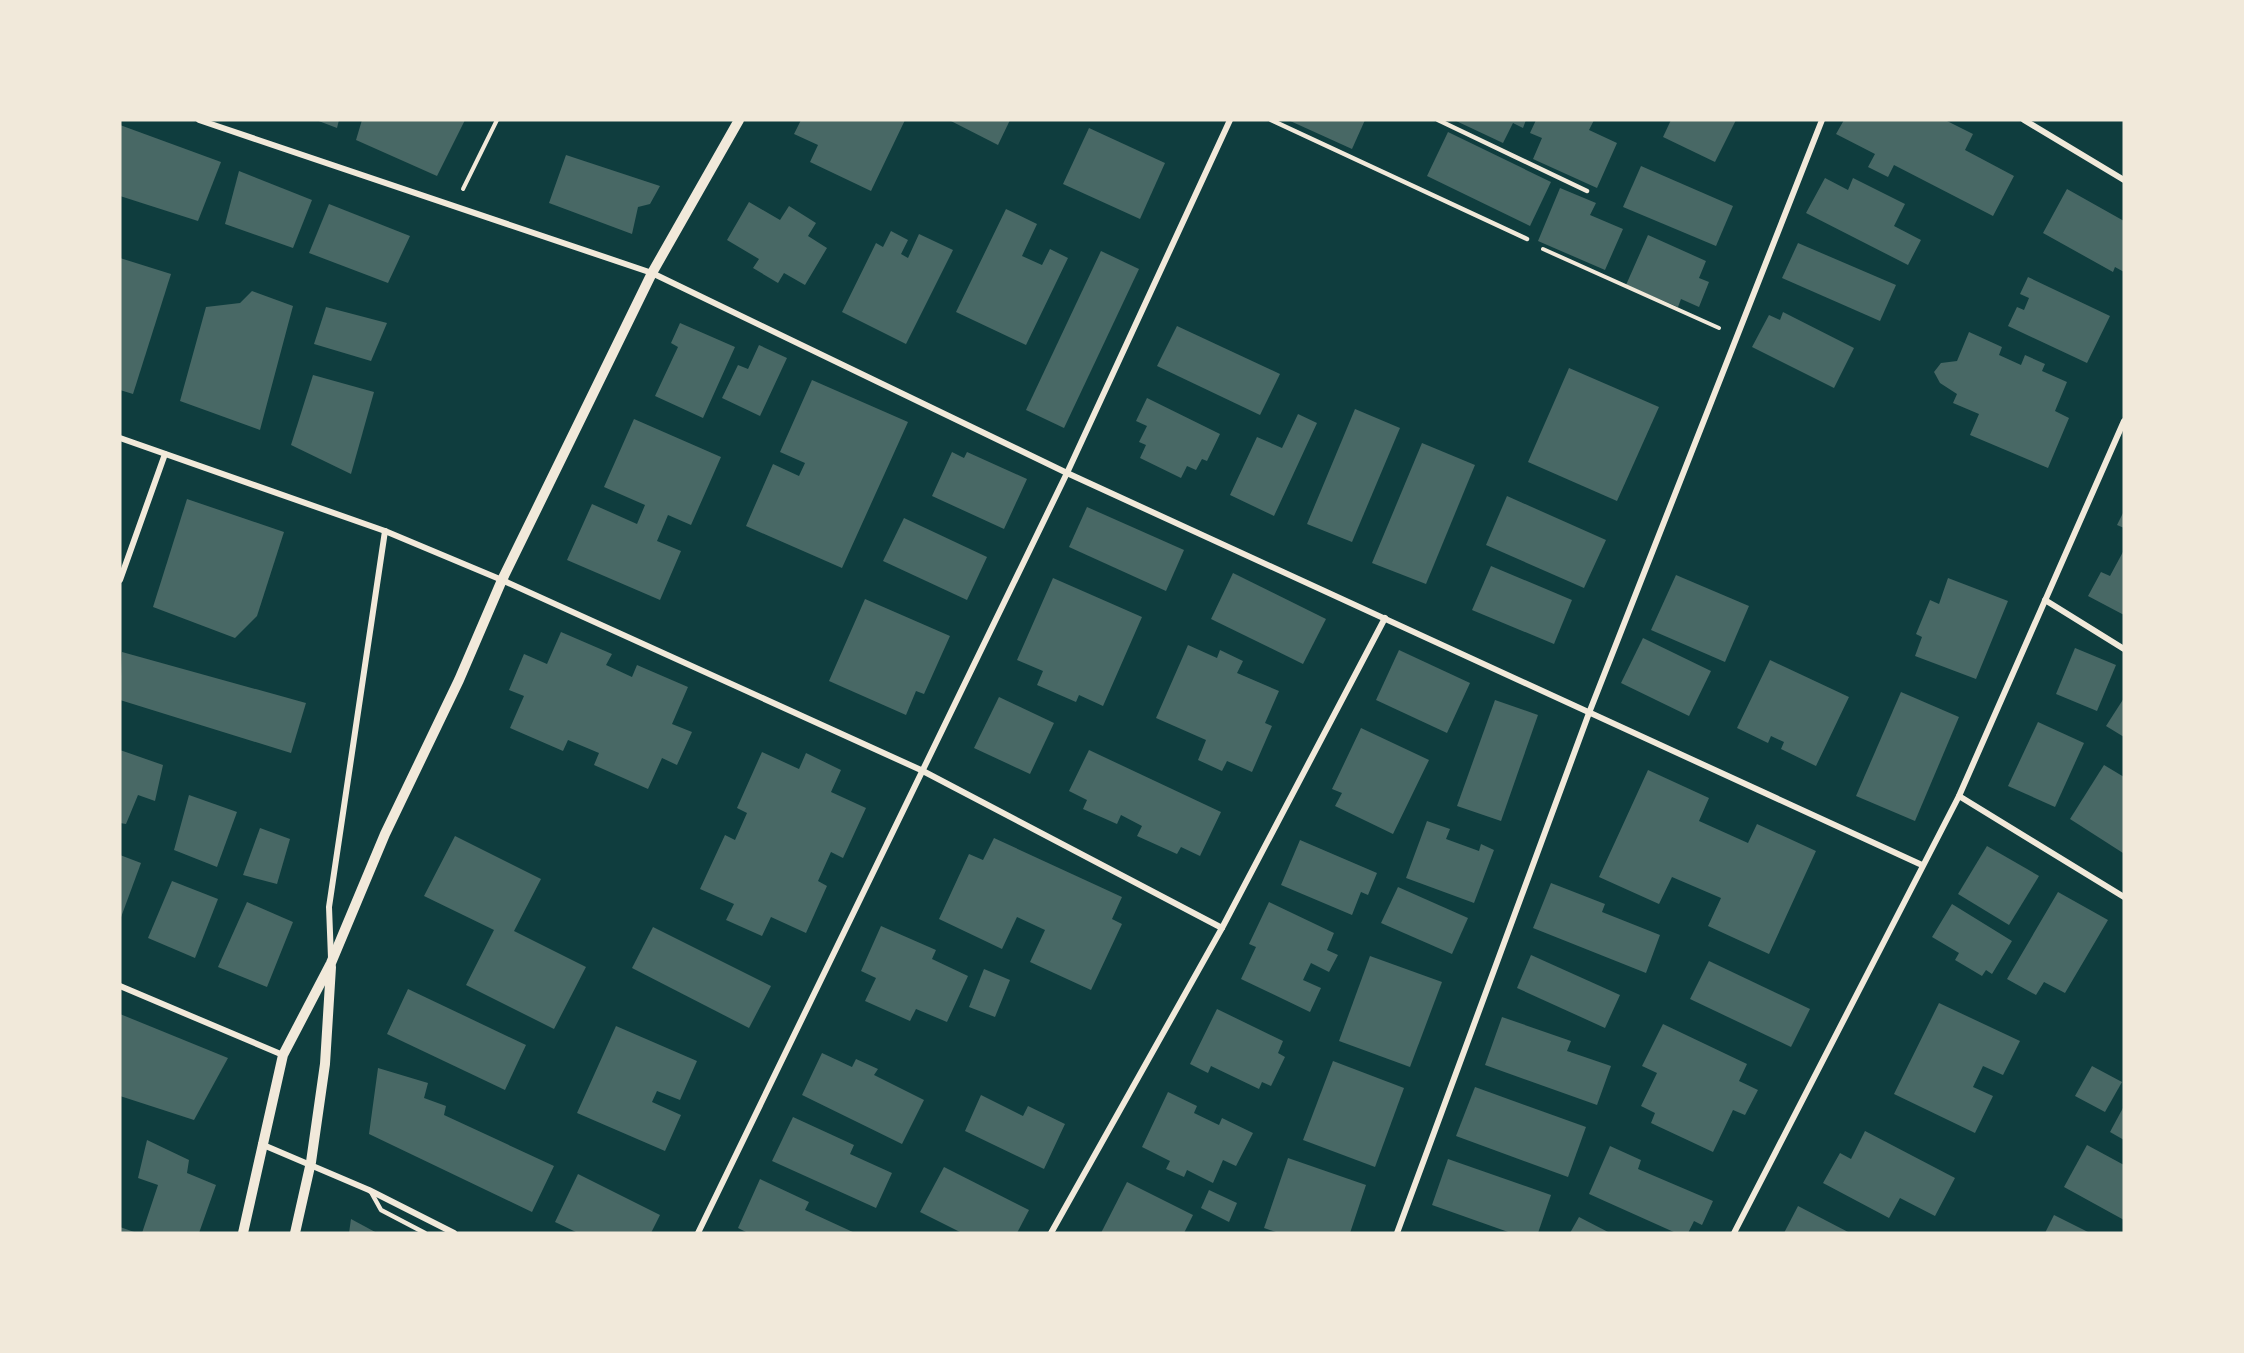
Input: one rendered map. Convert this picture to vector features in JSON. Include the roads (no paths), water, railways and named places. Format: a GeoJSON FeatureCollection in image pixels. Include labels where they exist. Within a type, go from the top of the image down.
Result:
{"type":"FeatureCollection","features":[{"type":"Feature","properties":{"kind":"street"},"geometry":{"type":"LineString","coordinates":[[199,120],[652,273],[1067,474],[1922,866]]}},
{"type":"Feature","properties":{"kind":"street"},"geometry":{"type":"LineString","coordinates":[[243,1233],[261,1144],[283,1055],[331,963],[385,834],[459,680],[502,580],[652,273],[739,120]]}},
{"type":"Feature","properties":{"kind":"street"},"geometry":{"type":"LineString","coordinates":[[698,1233],[921,770],[1067,474],[1230,120]]}},
{"type":"Feature","properties":{"kind":"street"},"geometry":{"type":"LineString","coordinates":[[1397,1233],[1589,713],[1822,120]]}},
{"type":"Feature","properties":{"kind":"street"},"geometry":{"type":"LineString","coordinates":[[2024,120],[2124,180]]}},
{"type":"Feature","properties":{"kind":"street"},"geometry":{"type":"LineString","coordinates":[[1734,1233],[1959,796],[2124,422]]}},
{"type":"Feature","properties":{"kind":"street"},"geometry":{"type":"LineString","coordinates":[[120,438],[385,531],[502,580],[921,770],[1222,928]]}},
{"type":"Feature","properties":{"kind":"street"},"geometry":{"type":"LineString","coordinates":[[120,580],[165,454]]}},
{"type":"Feature","properties":{"kind":"street"},"geometry":{"type":"LineString","coordinates":[[295,1233],[310,1162],[325,1064],[331,963],[329,907],[385,531]]}},
{"type":"Feature","properties":{"kind":"street"},"geometry":{"type":"LineString","coordinates":[[2045,600],[2124,649]]}},
{"type":"Feature","properties":{"kind":"street"},"geometry":{"type":"LineString","coordinates":[[1051,1233],[1222,928],[1385,618]]}},
{"type":"Feature","properties":{"kind":"street"},"geometry":{"type":"LineString","coordinates":[[1959,796],[2124,897]]}},
{"type":"Feature","properties":{"kind":"street"},"geometry":{"type":"LineString","coordinates":[[120,986],[283,1055]]}},
{"type":"Feature","properties":{"kind":"street"},"geometry":{"type":"LineString","coordinates":[[261,1144],[310,1162],[454,1233]]}},
{"type":"Feature","properties":{"kind":"lane"},"geometry":{"type":"LineString","coordinates":[[1271,120],[1527,238]]}},
{"type":"Feature","properties":{"kind":"lane"},"geometry":{"type":"LineString","coordinates":[[1438,120],[1587,191]]}},
{"type":"Feature","properties":{"kind":"lane"},"geometry":{"type":"LineString","coordinates":[[369,1190],[381,1210],[424,1233]]}}]}
